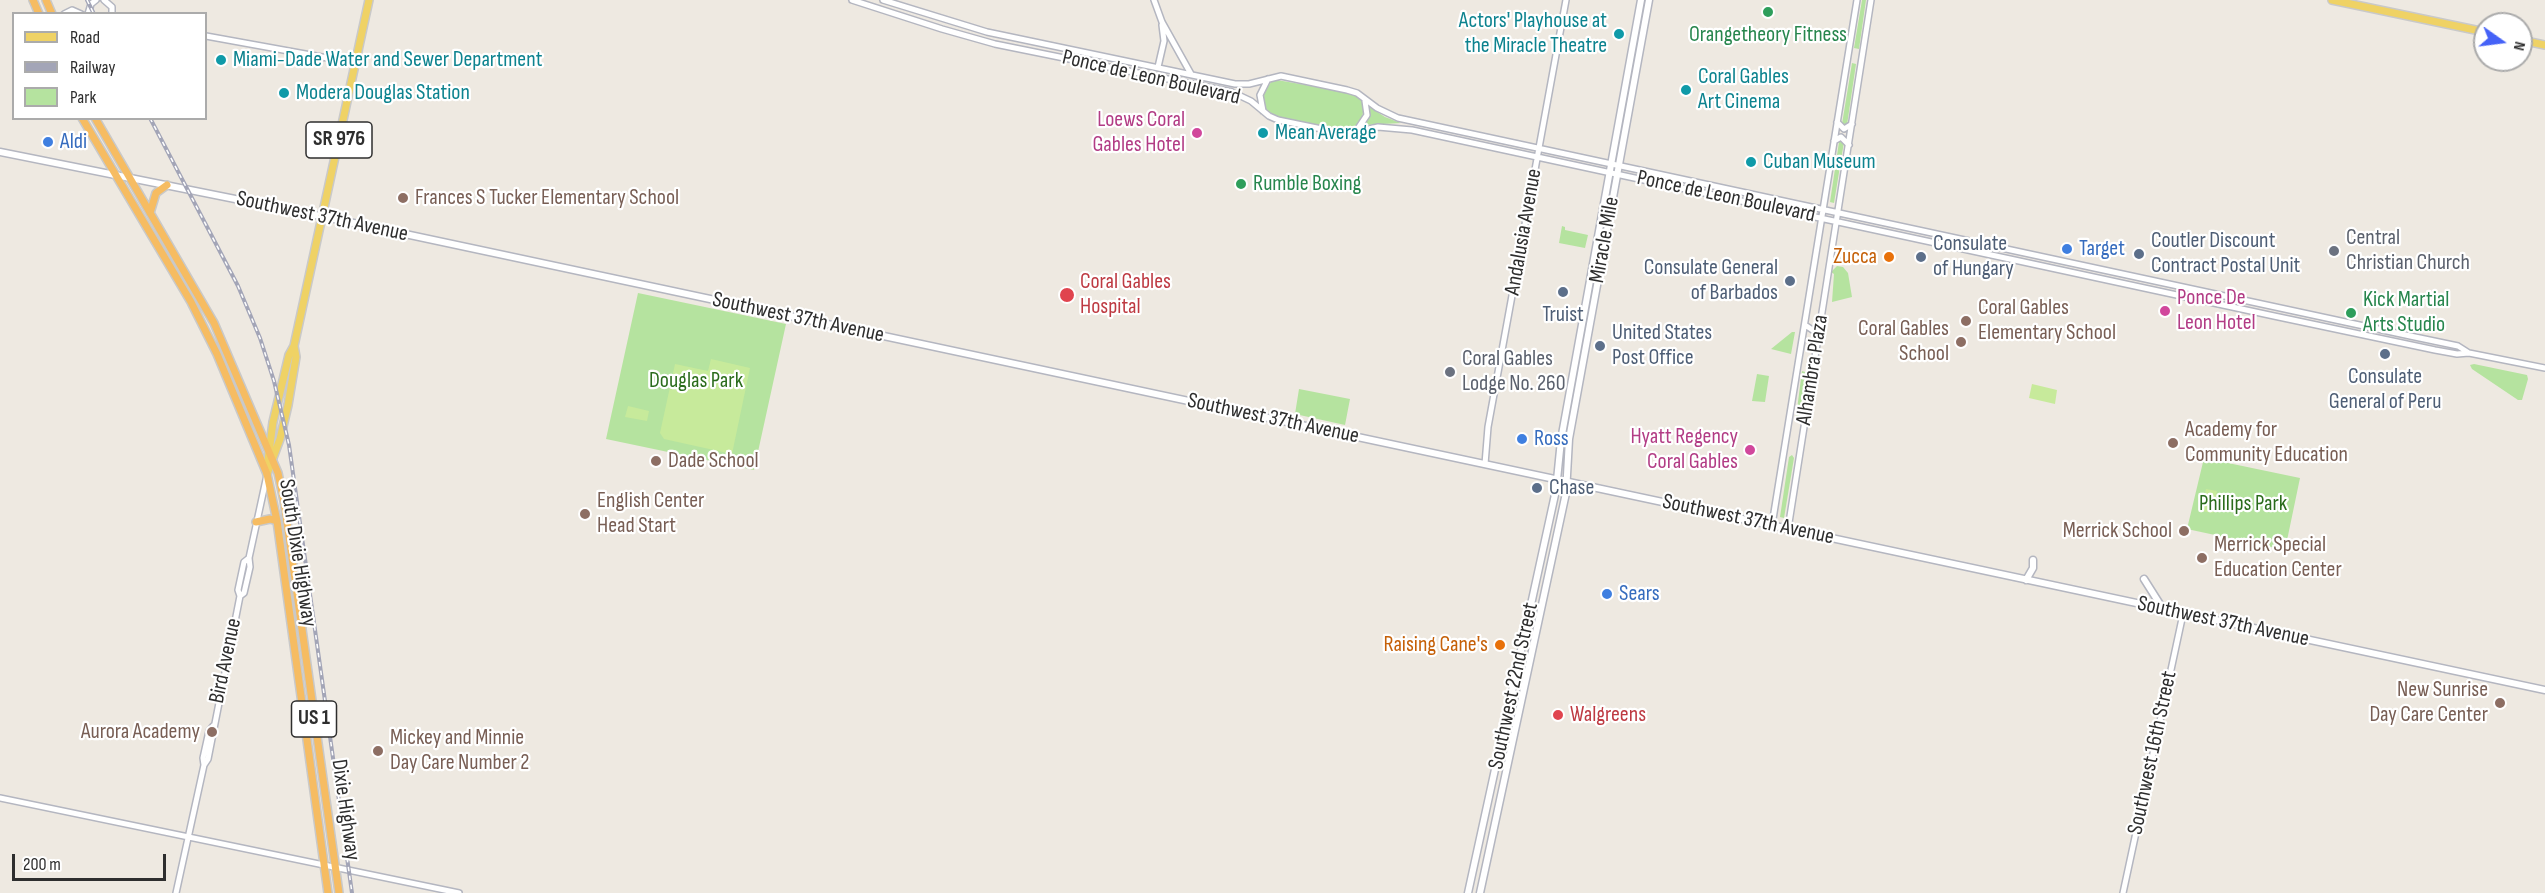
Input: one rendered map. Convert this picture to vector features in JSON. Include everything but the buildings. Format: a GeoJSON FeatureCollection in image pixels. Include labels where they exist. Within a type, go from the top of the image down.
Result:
{"type":"FeatureCollection","features":[{"type":"Feature","properties":{"kind":"highway","name":"South Dixie Highway"},"geometry":{"type":"LineString","coordinates":[[83,120],[202,322],[267,474],[277,521],[328,893]]}},
{"type":"Feature","properties":{"kind":"highway","name":"South Dixie Highway"},"geometry":{"type":"LineString","coordinates":[[96,120],[214,323],[269,449]]}},
{"type":"Feature","properties":{"kind":"highway"},"geometry":{"type":"LineString","coordinates":[[150,213],[156,193],[167,185]]}},
{"type":"Feature","properties":{"kind":"highway","name":"Dixie Highway"},"geometry":{"type":"LineString","coordinates":[[269,449],[284,501],[339,893]]}},
{"type":"Feature","properties":{"kind":"highway"},"geometry":{"type":"LineString","coordinates":[[256,522],[267,519],[277,521]]}},
{"type":"Feature","properties":{"kind":"main road","name":"SR 976"},"geometry":{"type":"LineString","coordinates":[[267,474],[269,449],[289,355],[294,346],[369,0]]}},
{"type":"Feature","properties":{"kind":"main road","name":"Miracle Mile"},"geometry":{"type":"LineString","coordinates":[[1557,479],[1561,440],[1641,0]]}},
{"type":"Feature","properties":{"kind":"main road","name":"Miracle Mile"},"geometry":{"type":"LineString","coordinates":[[1568,482],[1569,439],[1649,0]]}},
{"type":"Feature","properties":{"kind":"main road"},"geometry":{"type":"LineString","coordinates":[[2332,0],[2473,29]]}},
{"type":"Feature","properties":{"kind":"main road","name":"Southwest 37th Avenue"},"geometry":{"type":"LineString","coordinates":[[0,152],[322,216],[2545,690]]}},
{"type":"Feature","properties":{"kind":"main road","name":"SR 976"},"geometry":{"type":"LineString","coordinates":[[273,460],[290,396],[296,357],[294,346]]}},
{"type":"Feature","properties":{"kind":"main road"},"geometry":{"type":"LineString","coordinates":[[267,474],[273,460]]}},
{"type":"Feature","properties":{"kind":"main road","name":"Southwest 22nd Street"},"geometry":{"type":"LineString","coordinates":[[1468,893],[1526,632],[1557,479]]}},
{"type":"Feature","properties":{"kind":"main road","name":"Southwest 22nd Street"},"geometry":{"type":"LineString","coordinates":[[1480,893],[1568,482]]}},
{"type":"Feature","properties":{"kind":"main road"},"geometry":{"type":"LineString","coordinates":[[2026,580],[2033,567],[2032,560]]}},
{"type":"Feature","properties":{"kind":"main road"},"geometry":{"type":"LineString","coordinates":[[2144,579],[2164,609]]}},
{"type":"Feature","properties":{"kind":"street"},"geometry":{"type":"LineString","coordinates":[[104,0],[114,11]]}},
{"type":"Feature","properties":{"kind":"street"},"geometry":{"type":"LineString","coordinates":[[112,0],[114,11]]}},
{"type":"Feature","properties":{"kind":"street","name":"Ponce de Leon Boulevard"},"geometry":{"type":"LineString","coordinates":[[852,0],[995,44],[1229,91],[1282,120],[1346,134],[1378,127],[1399,128],[1610,171],[2393,341],[2545,368]]}},
{"type":"Feature","properties":{"kind":"street","name":"Ponce de Leon Boulevard"},"geometry":{"type":"LineString","coordinates":[[883,0],[981,30],[1238,85],[1279,76],[1352,91],[1385,113],[1398,118],[2458,346],[2469,353]]}},
{"type":"Feature","properties":{"kind":"street"},"geometry":{"type":"LineString","coordinates":[[1154,0],[1162,22],[1164,41],[1158,67]]}},
{"type":"Feature","properties":{"kind":"street","name":"Andalusia Avenue"},"geometry":{"type":"LineString","coordinates":[[1485,464],[1488,427],[1566,0]]}},
{"type":"Feature","properties":{"kind":"street","name":"Alhambra Plaza"},"geometry":{"type":"LineString","coordinates":[[1788,529],[1800,449],[1796,428],[1805,325],[1857,0]]}},
{"type":"Feature","properties":{"kind":"street","name":"Alhambra Plaza"},"geometry":{"type":"LineString","coordinates":[[1772,525],[1786,450],[1796,428],[1818,337],[1871,0]]}},
{"type":"Feature","properties":{"kind":"street"},"geometry":{"type":"LineString","coordinates":[[1162,22],[1191,74]]}},
{"type":"Feature","properties":{"kind":"street"},"geometry":{"type":"LineString","coordinates":[[207,36],[355,63]]}},
{"type":"Feature","properties":{"kind":"street"},"geometry":{"type":"LineString","coordinates":[[1264,111],[1260,95],[1268,79]]}},
{"type":"Feature","properties":{"kind":"street"},"geometry":{"type":"LineString","coordinates":[[1356,132],[1366,115],[1365,99]]}},
{"type":"Feature","properties":{"kind":"street"},"geometry":{"type":"LineString","coordinates":[[1837,122],[1844,129],[1852,124]]}},
{"type":"Feature","properties":{"kind":"street"},"geometry":{"type":"LineString","coordinates":[[1834,141],[1841,137],[1849,145]]}},
{"type":"Feature","properties":{"kind":"street"},"geometry":{"type":"LineString","coordinates":[[1805,325],[1818,337]]}},
{"type":"Feature","properties":{"kind":"street"},"geometry":{"type":"LineString","coordinates":[[1786,450],[1794,452],[1800,449]]}},
{"type":"Feature","properties":{"kind":"street","name":"Bird Avenue"},"geometry":{"type":"LineString","coordinates":[[176,893],[204,765],[208,759],[267,474]]}},
{"type":"Feature","properties":{"kind":"street","name":"Southwest 16th Street"},"geometry":{"type":"LineString","coordinates":[[2123,893],[2183,614]]}},
{"type":"Feature","properties":{"kind":"street"},"geometry":{"type":"LineString","coordinates":[[0,798],[459,893]]}},
{"type":"Feature","properties":{"kind":"green space"},"geometry":{"type":"Polygon","coordinates":[[[1862,0],[1866,0],[1859,49],[1854,48],[1862,0]]]}},
{"type":"Feature","properties":{"kind":"green space"},"geometry":{"type":"Polygon","coordinates":[[[1852,63],[1856,64],[1847,125],[1844,126],[1842,124],[1852,63]]]}},
{"type":"Feature","properties":{"kind":"green space"},"geometry":{"type":"Polygon","coordinates":[[[1277,80],[1352,93],[1359,97],[1364,105],[1362,120],[1351,131],[1344,131],[1274,116],[1265,108],[1263,95],[1271,82],[1277,80]]]}},
{"type":"Feature","properties":{"kind":"green space"},"geometry":{"type":"Polygon","coordinates":[[[1370,107],[1385,117],[1401,123],[1366,125],[1370,107]]]}},
{"type":"Feature","properties":{"kind":"green space"},"geometry":{"type":"Polygon","coordinates":[[[1842,140],[1844,142],[1834,203],[1830,202],[1839,142],[1842,140]]]}},
{"type":"Feature","properties":{"kind":"green space"},"geometry":{"type":"Polygon","coordinates":[[[1562,226],[1565,230],[1588,235],[1585,248],[1559,243],[1562,226]]]}},
{"type":"Feature","properties":{"kind":"green space"},"geometry":{"type":"Polygon","coordinates":[[[1837,266],[1843,267],[1848,273],[1852,297],[1832,302],[1834,274],[1831,272],[1837,266]]]}},
{"type":"Feature","properties":{"kind":"green space","name":"Douglas Park"},"geometry":{"type":"Polygon","coordinates":[[[638,293],[786,324],[754,470],[606,439],[638,293]]]}},
{"type":"Feature","properties":{"kind":"green space"},"geometry":{"type":"Polygon","coordinates":[[[1795,332],[1791,354],[1771,349],[1795,332]]]}},
{"type":"Feature","properties":{"kind":"green space"},"geometry":{"type":"Polygon","coordinates":[[[711,359],[750,368],[732,454],[664,439],[660,433],[675,364],[708,371],[711,359]]]}},
{"type":"Feature","properties":{"kind":"green space"},"geometry":{"type":"Polygon","coordinates":[[[2470,365],[2527,375],[2522,400],[2518,400],[2472,369],[2470,365]]]}},
{"type":"Feature","properties":{"kind":"green space"},"geometry":{"type":"Polygon","coordinates":[[[1802,371],[1808,373],[1800,418],[1796,417],[1802,371]]]}},
{"type":"Feature","properties":{"kind":"green space"},"geometry":{"type":"Polygon","coordinates":[[[1757,374],[1769,376],[1765,402],[1752,401],[1757,374]]]}},
{"type":"Feature","properties":{"kind":"green space"},"geometry":{"type":"Polygon","coordinates":[[[2032,384],[2057,390],[2055,404],[2029,398],[2032,384]]]}},
{"type":"Feature","properties":{"kind":"green space"},"geometry":{"type":"Polygon","coordinates":[[[1299,389],[1350,399],[1345,425],[1295,414],[1299,389]]]}},
{"type":"Feature","properties":{"kind":"green space"},"geometry":{"type":"Polygon","coordinates":[[[628,406],[649,411],[647,421],[625,417],[628,406]]]}},
{"type":"Feature","properties":{"kind":"green space"},"geometry":{"type":"Polygon","coordinates":[[[1792,455],[1794,458],[1784,518],[1780,517],[1789,457],[1792,455]]]}},
{"type":"Feature","properties":{"kind":"green space","name":"Phillips Park"},"geometry":{"type":"Polygon","coordinates":[[[2204,458],[2300,478],[2285,550],[2187,529],[2204,458]]]}},
{"type":"Feature","properties":{"kind":"green space"},"geometry":{"type":"Polygon","coordinates":[[[2206,489],[2217,491],[2213,513],[2201,511],[2206,489]]]}},
{"type":"Feature","properties":{"kind":"railway"},"geometry":{"type":"LineString","coordinates":[[87,0],[93,12]]}},
{"type":"Feature","properties":{"kind":"railway"},"geometry":{"type":"LineString","coordinates":[[151,120],[238,286],[260,338],[274,381],[289,445],[352,893]]}},
{"type":"Feature","properties":{"kind":"place","name":"Orangetheory Fitness"},"geometry":{"type":"Point","coordinates":[1768,12]}},
{"type":"Feature","properties":{"kind":"place","name":"Actors' Playhouse at the Miracle Theatre"},"geometry":{"type":"Point","coordinates":[1619,34]}},
{"type":"Feature","properties":{"kind":"place","name":"Miami-Dade Water and Sewer Department"},"geometry":{"type":"Point","coordinates":[221,60]}},
{"type":"Feature","properties":{"kind":"place","name":"Coral Gables Art Cinema"},"geometry":{"type":"Point","coordinates":[1686,90]}},
{"type":"Feature","properties":{"kind":"place","name":"Modera Douglas Station"},"geometry":{"type":"Point","coordinates":[284,93]}},
{"type":"Feature","properties":{"kind":"place","name":"Loews Coral Gables Hotel"},"geometry":{"type":"Point","coordinates":[1197,133]}},
{"type":"Feature","properties":{"kind":"place","name":"Mean Average"},"geometry":{"type":"Point","coordinates":[1263,133]}},
{"type":"Feature","properties":{"kind":"place","name":"Aldi"},"geometry":{"type":"Point","coordinates":[48,142]}},
{"type":"Feature","properties":{"kind":"place","name":"Cuban Museum"},"geometry":{"type":"Point","coordinates":[1751,162]}},
{"type":"Feature","properties":{"kind":"place","name":"Rumble Boxing"},"geometry":{"type":"Point","coordinates":[1241,184]}},
{"type":"Feature","properties":{"kind":"place","name":"Frances S Tucker Elementary School"},"geometry":{"type":"Point","coordinates":[403,198]}},
{"type":"Feature","properties":{"kind":"place","name":"Target"},"geometry":{"type":"Point","coordinates":[2067,249]}},
{"type":"Feature","properties":{"kind":"place","name":"Central Christian Church"},"geometry":{"type":"Point","coordinates":[2334,251]}},
{"type":"Feature","properties":{"kind":"place","name":"Coutler Discount Contract Postal Unit"},"geometry":{"type":"Point","coordinates":[2139,254]}},
{"type":"Feature","properties":{"kind":"place","name":"Zucca"},"geometry":{"type":"Point","coordinates":[1889,257]}},
{"type":"Feature","properties":{"kind":"place","name":"Consulate of Hungary"},"geometry":{"type":"Point","coordinates":[1921,257]}},
{"type":"Feature","properties":{"kind":"place","name":"Consulate General of Barbados"},"geometry":{"type":"Point","coordinates":[1790,281]}},
{"type":"Feature","properties":{"kind":"place","name":"Truist"},"geometry":{"type":"Point","coordinates":[1563,292]}},
{"type":"Feature","properties":{"kind":"place","name":"Coral Gables Hospital"},"geometry":{"type":"Point","coordinates":[1067,295]}},
{"type":"Feature","properties":{"kind":"place","name":"Ponce De Leon Hotel"},"geometry":{"type":"Point","coordinates":[2165,311]}},
{"type":"Feature","properties":{"kind":"place","name":"Kick Martial Arts Studio"},"geometry":{"type":"Point","coordinates":[2351,313]}},
{"type":"Feature","properties":{"kind":"place","name":"Coral Gables Elementary School"},"geometry":{"type":"Point","coordinates":[1966,321]}},
{"type":"Feature","properties":{"kind":"place","name":"Coral Gables School"},"geometry":{"type":"Point","coordinates":[1961,342]}},
{"type":"Feature","properties":{"kind":"place","name":"United States Post Office"},"geometry":{"type":"Point","coordinates":[1600,346]}},
{"type":"Feature","properties":{"kind":"place","name":"Consulate General of Peru"},"geometry":{"type":"Point","coordinates":[2385,354]}},
{"type":"Feature","properties":{"kind":"place","name":"Coral Gables Lodge No. 260"},"geometry":{"type":"Point","coordinates":[1450,372]}},
{"type":"Feature","properties":{"kind":"place","name":"Ross"},"geometry":{"type":"Point","coordinates":[1522,439]}},
{"type":"Feature","properties":{"kind":"place","name":"Academy for Community Education"},"geometry":{"type":"Point","coordinates":[2173,443]}},
{"type":"Feature","properties":{"kind":"place","name":"Hyatt Regency Coral Gables"},"geometry":{"type":"Point","coordinates":[1750,450]}},
{"type":"Feature","properties":{"kind":"place","name":"Dade School"},"geometry":{"type":"Point","coordinates":[656,461]}},
{"type":"Feature","properties":{"kind":"place","name":"Chase"},"geometry":{"type":"Point","coordinates":[1537,488]}},
{"type":"Feature","properties":{"kind":"place","name":"English Center Head Start"},"geometry":{"type":"Point","coordinates":[585,514]}},
{"type":"Feature","properties":{"kind":"place","name":"Merrick School"},"geometry":{"type":"Point","coordinates":[2184,531]}},
{"type":"Feature","properties":{"kind":"place","name":"Merrick Special Education Center"},"geometry":{"type":"Point","coordinates":[2202,558]}},
{"type":"Feature","properties":{"kind":"place","name":"Sears"},"geometry":{"type":"Point","coordinates":[1607,594]}},
{"type":"Feature","properties":{"kind":"place","name":"Raising Cane's"},"geometry":{"type":"Point","coordinates":[1500,645]}},
{"type":"Feature","properties":{"kind":"place","name":"New Sunrise Day Care Center"},"geometry":{"type":"Point","coordinates":[2500,703]}},
{"type":"Feature","properties":{"kind":"place","name":"Walgreens"},"geometry":{"type":"Point","coordinates":[1558,715]}},
{"type":"Feature","properties":{"kind":"place","name":"Aurora Academy"},"geometry":{"type":"Point","coordinates":[212,732]}},
{"type":"Feature","properties":{"kind":"place","name":"Mickey and Minnie Day Care Number 2"},"geometry":{"type":"Point","coordinates":[378,751]}}]}
